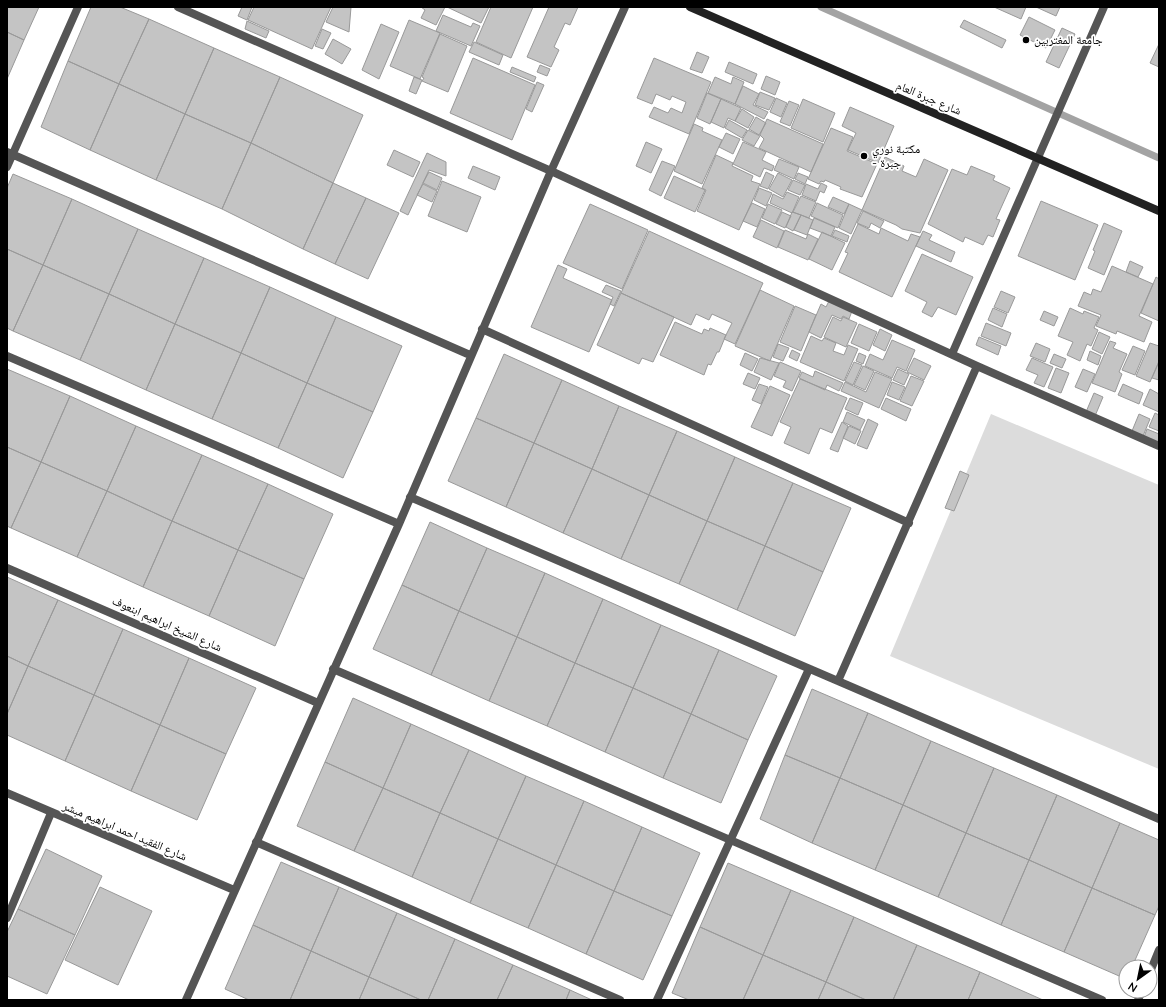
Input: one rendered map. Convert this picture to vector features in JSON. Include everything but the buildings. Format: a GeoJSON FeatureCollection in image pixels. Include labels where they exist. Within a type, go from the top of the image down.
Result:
{"type":"FeatureCollection","features":[{"type":"Feature","properties":{"kind":"main road","name":"شارع جبرة العام"},"geometry":{"type":"LineString","coordinates":[[690,7],[1159,211]]}},
{"type":"Feature","properties":{"kind":"street"},"geometry":{"type":"LineString","coordinates":[[7,167],[10,153],[78,7]]}},
{"type":"Feature","properties":{"kind":"street"},"geometry":{"type":"LineString","coordinates":[[178,7],[551,171],[977,366],[1159,446]]}},
{"type":"Feature","properties":{"kind":"street"},"geometry":{"type":"LineString","coordinates":[[186,1000],[399,524],[470,355],[625,7]]}},
{"type":"Feature","properties":{"kind":"street"},"geometry":{"type":"LineString","coordinates":[[952,354],[1104,7]]}},
{"type":"Feature","properties":{"kind":"street"},"geometry":{"type":"LineString","coordinates":[[10,153],[470,355]]}},
{"type":"Feature","properties":{"kind":"street"},"geometry":{"type":"LineString","coordinates":[[482,329],[909,523]]}},
{"type":"Feature","properties":{"kind":"street"},"geometry":{"type":"LineString","coordinates":[[7,356],[399,524]]}},
{"type":"Feature","properties":{"kind":"street"},"geometry":{"type":"LineString","coordinates":[[838,681],[977,366]]}},
{"type":"Feature","properties":{"kind":"street"},"geometry":{"type":"LineString","coordinates":[[410,497],[1159,819]]}},
{"type":"Feature","properties":{"kind":"street","name":"شارع الشيخ ابراهيم ابنعوف"},"geometry":{"type":"LineString","coordinates":[[7,568],[318,703]]}},
{"type":"Feature","properties":{"kind":"street"},"geometry":{"type":"LineString","coordinates":[[333,669],[1102,1000]]}},
{"type":"Feature","properties":{"kind":"street"},"geometry":{"type":"LineString","coordinates":[[658,1000],[809,669]]}},
{"type":"Feature","properties":{"kind":"street","name":"شارع الفقيد احمد ابراهيم مبشر"},"geometry":{"type":"LineString","coordinates":[[7,793],[234,890]]}},
{"type":"Feature","properties":{"kind":"street"},"geometry":{"type":"LineString","coordinates":[[7,918],[51,812]]}},
{"type":"Feature","properties":{"kind":"street"},"geometry":{"type":"LineString","coordinates":[[256,842],[620,1000]]}},
{"type":"Feature","properties":{"kind":"shaded area"},"geometry":{"type":"Polygon","coordinates":[[[991,414],[1159,485],[1159,769],[890,656],[991,414]]]}},
{"type":"Feature","properties":{"kind":"waterway"},"geometry":{"type":"LineString","coordinates":[[821,7],[1159,158]]}},
{"type":"Feature","properties":{"kind":"place","name":"جامعة المغتربين"},"geometry":{"type":"Point","coordinates":[1026,40]}},
{"type":"Feature","properties":{"kind":"place","name":"مكتبة نوري - جبرة"},"geometry":{"type":"Point","coordinates":[864,156]}}]}
